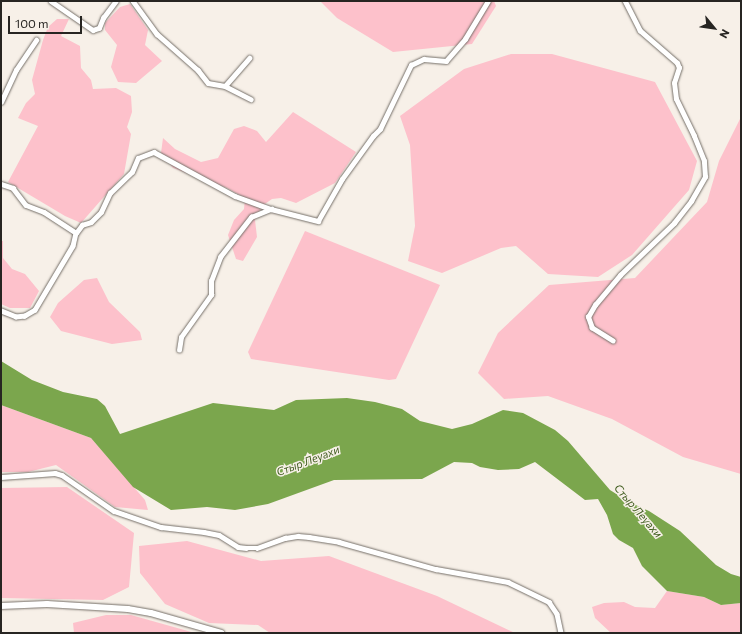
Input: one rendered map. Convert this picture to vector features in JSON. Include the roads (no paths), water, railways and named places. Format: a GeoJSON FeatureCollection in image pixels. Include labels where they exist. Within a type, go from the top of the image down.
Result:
{"type":"FeatureCollection","features":[{"type":"Feature","properties":{"kind":"main road"},"geometry":{"type":"LineString","coordinates":[[1,606],[48,604],[128,608],[152,613],[221,633]]}},
{"type":"Feature","properties":{"kind":"street"},"geometry":{"type":"LineString","coordinates":[[54,2],[94,30],[99,28],[103,18],[116,1]]}},
{"type":"Feature","properties":{"kind":"street"},"geometry":{"type":"LineString","coordinates":[[133,1],[157,34],[198,70],[208,83],[225,86],[251,99]]}},
{"type":"Feature","properties":{"kind":"street"},"geometry":{"type":"LineString","coordinates":[[1,310],[16,317],[25,316],[35,310],[73,246],[76,233],[82,225],[91,222],[100,212],[110,193],[132,172],[138,158],[154,152],[234,196],[271,209],[318,221],[342,179],[373,136],[380,129],[410,65],[424,59],[446,61],[465,38],[488,1]]}},
{"type":"Feature","properties":{"kind":"street"},"geometry":{"type":"LineString","coordinates":[[613,341],[592,328],[588,317],[595,305],[620,275],[674,224],[691,201],[705,177],[704,161],[676,99],[674,83],[679,68],[676,63],[640,31],[625,1]]}},
{"type":"Feature","properties":{"kind":"street"},"geometry":{"type":"LineString","coordinates":[[1,102],[16,70],[36,40]]}},
{"type":"Feature","properties":{"kind":"street"},"geometry":{"type":"LineString","coordinates":[[225,86],[249,58]]}},
{"type":"Feature","properties":{"kind":"street"},"geometry":{"type":"LineString","coordinates":[[1,184],[13,188],[26,205],[44,212],[76,233]]}},
{"type":"Feature","properties":{"kind":"street"},"geometry":{"type":"LineString","coordinates":[[179,350],[181,337],[211,295],[210,281],[220,257],[251,217],[271,209]]}},
{"type":"Feature","properties":{"kind":"street"},"geometry":{"type":"LineString","coordinates":[[1,477],[54,473],[62,475],[114,511],[161,527],[219,535],[238,547],[257,548],[285,538],[298,536],[309,537],[339,542],[405,562],[442,571],[508,582],[549,602],[557,614],[561,633]]}},
{"type":"Feature","properties":{"kind":"water","name":"Стыр Леуахи"},"geometry":{"type":"Polygon","coordinates":[[[1,361],[32,380],[63,392],[97,399],[105,406],[120,434],[213,403],[274,410],[296,400],[347,398],[375,402],[402,409],[420,421],[452,429],[472,424],[503,410],[523,413],[555,430],[568,441],[610,490],[629,502],[649,511],[680,531],[716,565],[731,574],[741,577],[741,603],[721,605],[704,597],[667,591],[642,566],[633,548],[619,540],[613,534],[607,515],[598,499],[585,500],[535,462],[519,469],[498,470],[480,467],[472,463],[454,462],[422,479],[334,480],[268,504],[235,510],[207,507],[171,510],[133,487],[91,438],[1,405],[1,361]]]}}]}
